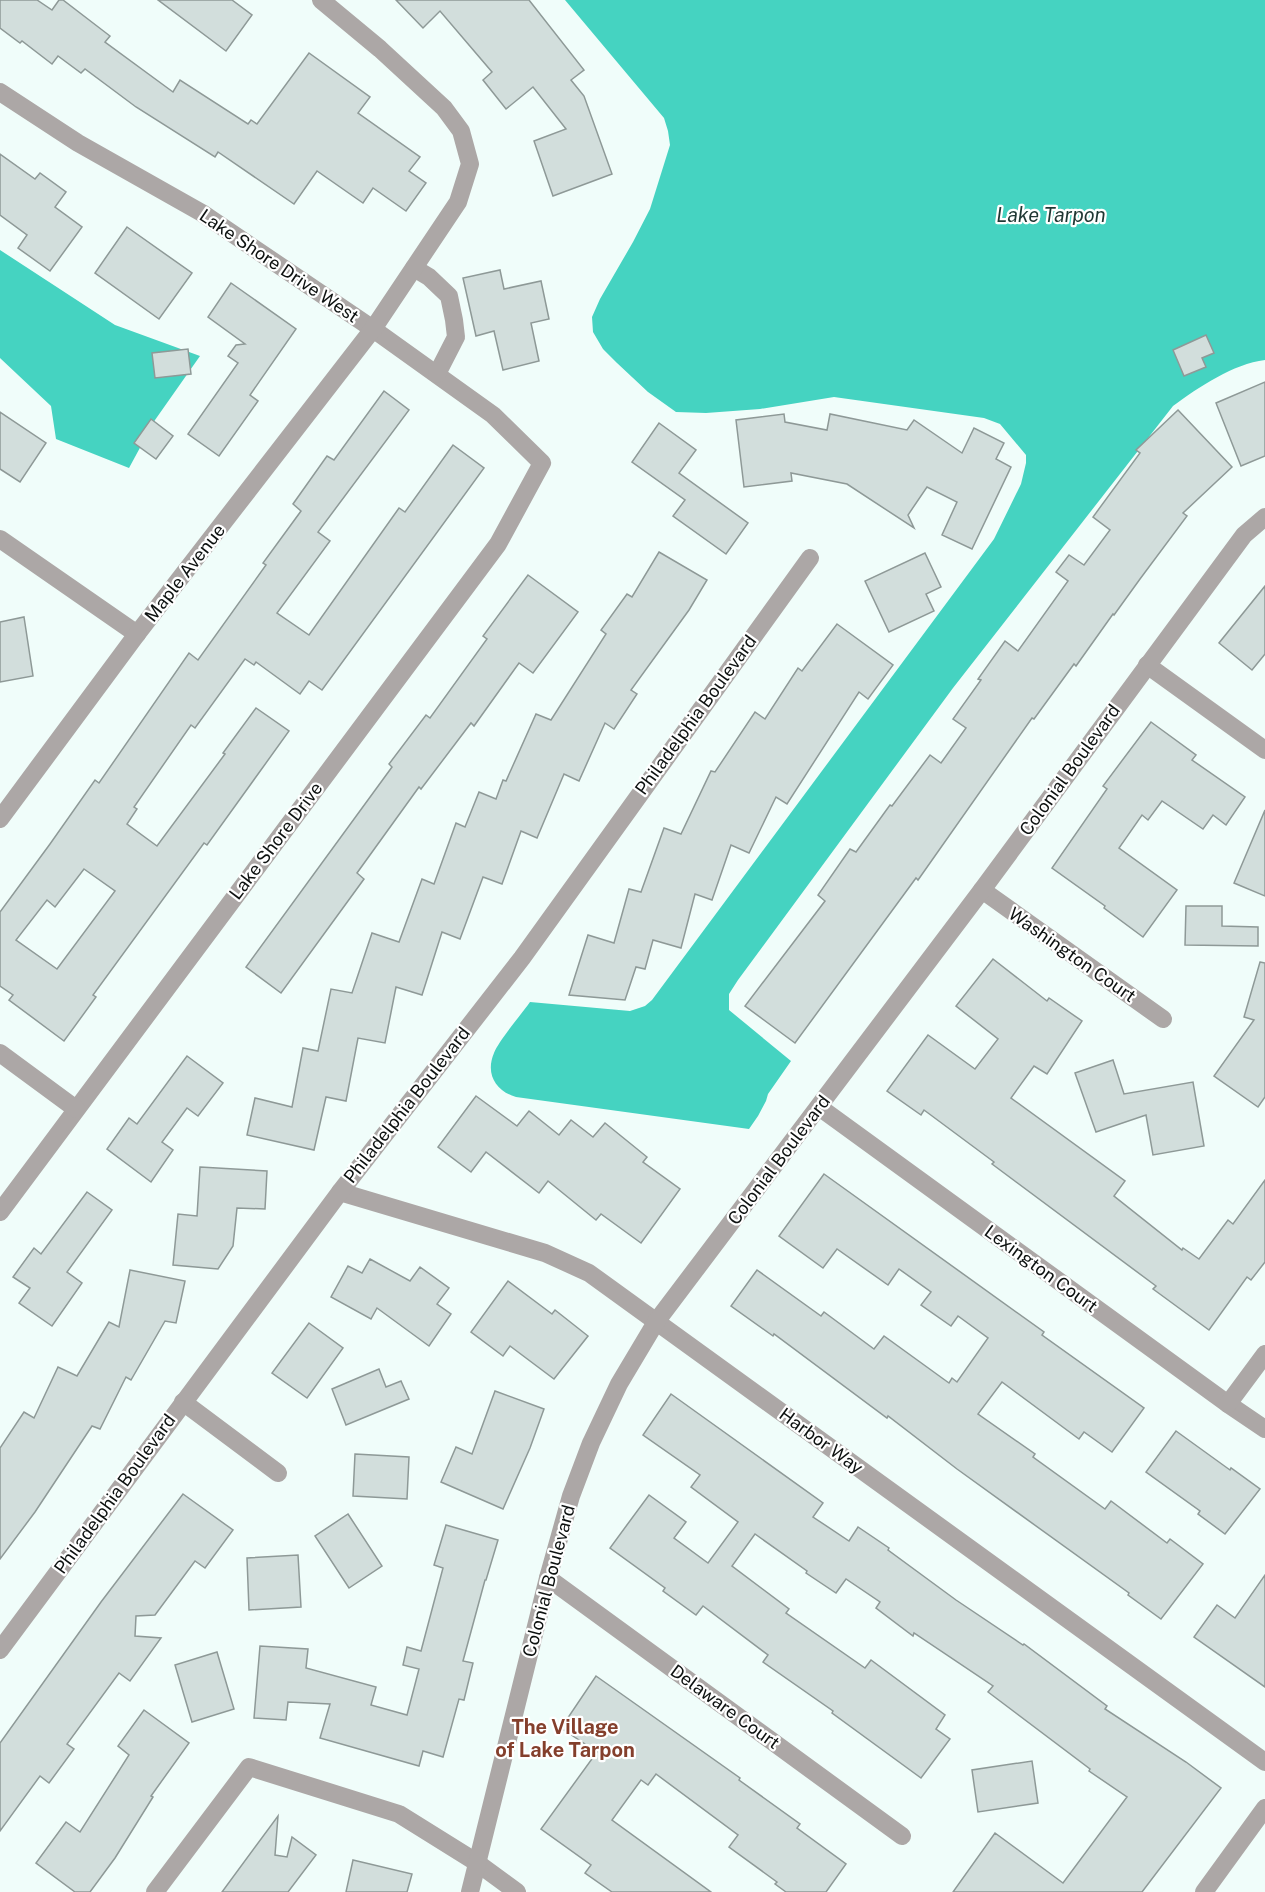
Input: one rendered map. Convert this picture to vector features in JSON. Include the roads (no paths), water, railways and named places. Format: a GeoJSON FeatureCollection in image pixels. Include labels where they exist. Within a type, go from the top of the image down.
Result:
{"type":"FeatureCollection","features":[{"type":"Feature","properties":{"kind":"street","name":"Maple Avenue"},"geometry":{"type":"LineString","coordinates":[[0,819],[137,634],[373,329],[458,202],[470,164],[461,131],[444,108],[380,49],[321,0]]}},
{"type":"Feature","properties":{"kind":"street","name":"Lake Shore Drive West"},"geometry":{"type":"LineString","coordinates":[[0,92],[78,143],[202,213],[373,329],[493,415],[542,463]]}},
{"type":"Feature","properties":{"kind":"street"},"geometry":{"type":"LineString","coordinates":[[414,268],[429,277],[449,296],[456,337],[437,374]]}},
{"type":"Feature","properties":{"kind":"street","name":"Lake Shore Drive"},"geometry":{"type":"LineString","coordinates":[[0,1212],[498,544],[542,463]]}},
{"type":"Feature","properties":{"kind":"street","name":"Colonial Boulevard"},"geometry":{"type":"LineString","coordinates":[[470,1892],[548,1578],[572,1496],[591,1443],[619,1384],[656,1322],[982,891],[1244,535],[1265,517]]}},
{"type":"Feature","properties":{"kind":"street"},"geometry":{"type":"LineString","coordinates":[[0,539],[137,634]]}},
{"type":"Feature","properties":{"kind":"street","name":"Philadelphia Boulevard"},"geometry":{"type":"LineString","coordinates":[[0,1650],[340,1192],[522,958],[810,558]]}},
{"type":"Feature","properties":{"kind":"street"},"geometry":{"type":"LineString","coordinates":[[1147,665],[1265,750]]}},
{"type":"Feature","properties":{"kind":"street","name":"Washington Court"},"geometry":{"type":"LineString","coordinates":[[982,891],[1163,1019]]}},
{"type":"Feature","properties":{"kind":"street"},"geometry":{"type":"LineString","coordinates":[[0,1053],[76,1109]]}},
{"type":"Feature","properties":{"kind":"street","name":"Lexington Court"},"geometry":{"type":"LineString","coordinates":[[819,1107],[1265,1429]]}},
{"type":"Feature","properties":{"kind":"street","name":"Harbor Way"},"geometry":{"type":"LineString","coordinates":[[340,1192],[545,1253],[589,1274],[1265,1762]]}},
{"type":"Feature","properties":{"kind":"street"},"geometry":{"type":"LineString","coordinates":[[1228,1404],[1265,1354]]}},
{"type":"Feature","properties":{"kind":"street"},"geometry":{"type":"LineString","coordinates":[[183,1402],[279,1473]]}},
{"type":"Feature","properties":{"kind":"street","name":"Delaware Court"},"geometry":{"type":"LineString","coordinates":[[548,1578],[902,1836]]}},
{"type":"Feature","properties":{"kind":"street"},"geometry":{"type":"LineString","coordinates":[[155,1892],[249,1767],[399,1814],[476,1862],[517,1892]]}},
{"type":"Feature","properties":{"kind":"street"},"geometry":{"type":"LineString","coordinates":[[1203,1892],[1265,1808]]}},
{"type":"Feature","properties":{"kind":"water","name":"Lake Tarpon"},"geometry":{"type":"Polygon","coordinates":[[[565,0],[1265,0],[1265,360],[1229,371],[1173,406],[953,688],[738,980],[729,994],[729,1010],[791,1061],[768,1094],[749,1129],[516,1097],[503,1091],[494,1081],[491,1068],[494,1053],[500,1041],[530,1002],[630,1011],[645,1006],[652,1000],[994,539],[1021,484],[1026,455],[1000,424],[984,418],[834,397],[760,409],[706,413],[676,412],[648,392],[617,363],[603,349],[593,332],[592,317],[650,209],[670,145],[668,131],[664,118],[565,0]]]}},
{"type":"Feature","properties":{"kind":"water"},"geometry":{"type":"Polygon","coordinates":[[[0,250],[115,325],[200,356],[155,420],[129,468],[56,439],[51,406],[0,358],[0,250]]]}},
{"type":"Feature","properties":{"kind":"district","name":"The Village of Lake Tarpon"},"geometry":{"type":"Point","coordinates":[565,1738]}}]}
